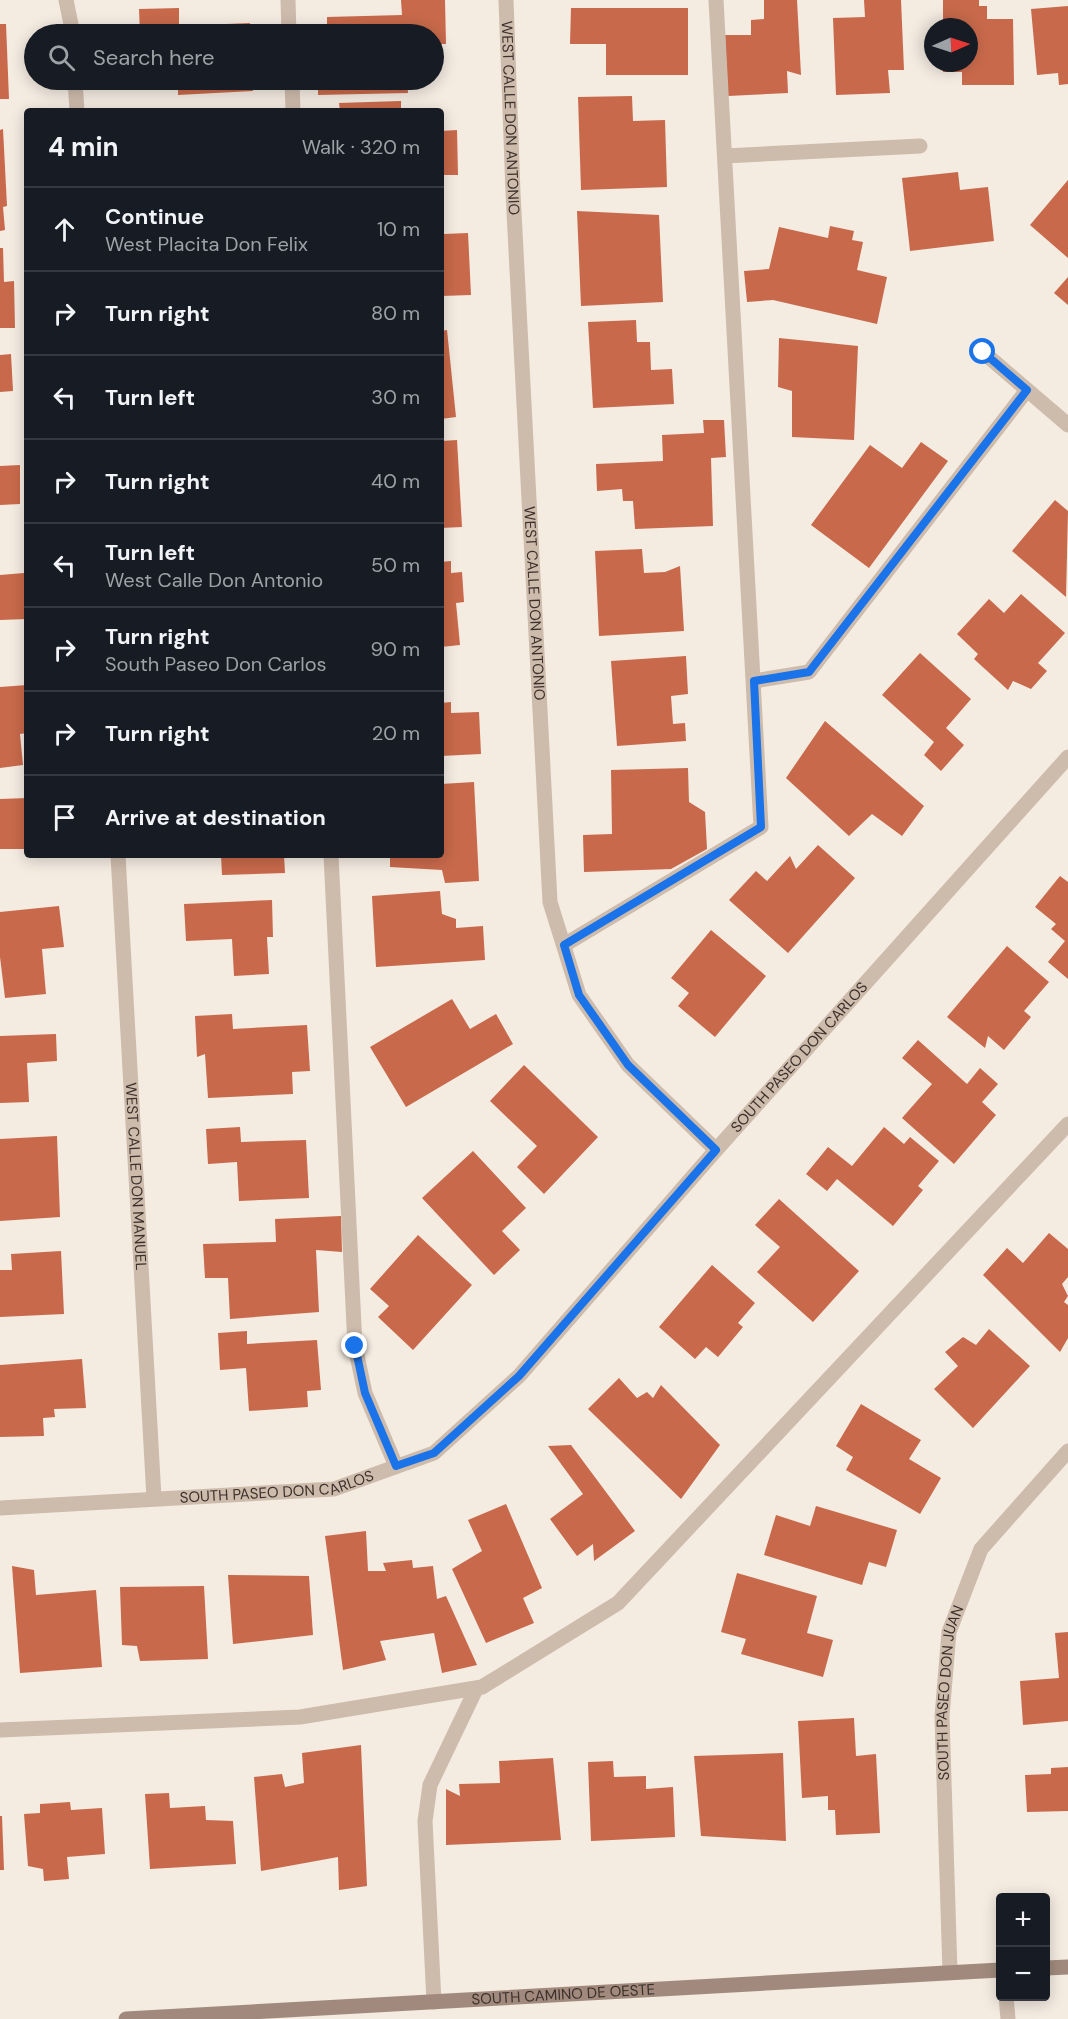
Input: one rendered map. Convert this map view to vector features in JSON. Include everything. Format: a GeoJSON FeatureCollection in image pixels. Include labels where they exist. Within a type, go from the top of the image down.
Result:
{"type":"FeatureCollection","features":[{"type":"Feature","properties":{"kind":"street"},"geometry":{"type":"LineString","coordinates":[[66,0],[71,24]]}},
{"type":"Feature","properties":{"kind":"street"},"geometry":{"type":"LineString","coordinates":[[288,0],[289,24]]}},
{"type":"Feature","properties":{"kind":"street","name":"WEST CALLE DON ANTONIO"},"geometry":{"type":"LineString","coordinates":[[506,0],[513,193],[550,902],[579,995],[628,1065],[716,1150]]}},
{"type":"Feature","properties":{"kind":"street"},"geometry":{"type":"LineString","coordinates":[[564,945],[761,827],[716,0]]}},
{"type":"Feature","properties":{"kind":"street"},"geometry":{"type":"LineString","coordinates":[[76,90],[77,108]]}},
{"type":"Feature","properties":{"kind":"street"},"geometry":{"type":"LineString","coordinates":[[292,90],[293,108]]}},
{"type":"Feature","properties":{"kind":"street"},"geometry":{"type":"LineString","coordinates":[[725,156],[920,146]]}},
{"type":"Feature","properties":{"kind":"street"},"geometry":{"type":"LineString","coordinates":[[983,352],[1068,425]]}},
{"type":"Feature","properties":{"kind":"street"},"geometry":{"type":"LineString","coordinates":[[754,681],[809,672],[1027,390]]}},
{"type":"Feature","properties":{"kind":"street","name":"SOUTH PASEO DON CARLOS"},"geometry":{"type":"LineString","coordinates":[[0,1508],[334,1489],[434,1453],[519,1376],[716,1150],[1068,757]]}},
{"type":"Feature","properties":{"kind":"street","name":"WEST CALLE DON MANUEL"},"geometry":{"type":"LineString","coordinates":[[118,858],[154,1498]]}},
{"type":"Feature","properties":{"kind":"street"},"geometry":{"type":"LineString","coordinates":[[331,858],[355,1346],[365,1393],[396,1466]]}},
{"type":"Feature","properties":{"kind":"street"},"geometry":{"type":"LineString","coordinates":[[0,1730],[300,1717],[482,1687],[618,1603],[1068,1124]]}},
{"type":"Feature","properties":{"kind":"street","name":"SOUTH PASEO DON JUAN"},"geometry":{"type":"LineString","coordinates":[[950,1972],[942,1716],[949,1632],[981,1549],[1068,1451]]}},
{"type":"Feature","properties":{"kind":"street"},"geometry":{"type":"LineString","coordinates":[[434,2002],[425,1821],[430,1785],[476,1689]]}},
{"type":"Feature","properties":{"kind":"street"},"geometry":{"type":"LineString","coordinates":[[1050,1968],[1068,1966]]}},
{"type":"Feature","properties":{"kind":"street","name":"SOUTH CAMINO DE OESTE"},"geometry":{"type":"LineString","coordinates":[[126,2019],[210,2017],[996,1970]]}},
{"type":"Feature","properties":{"kind":"street"},"geometry":{"type":"LineString","coordinates":[[1006,2001],[1008,2019]]}},
{"type":"Feature","properties":{"kind":"building"},"geometry":{"type":"Polygon","coordinates":[[[401,0],[445,0],[446,44],[444,44],[444,24],[327,24],[327,17],[402,15],[401,0]]]}},
{"type":"Feature","properties":{"kind":"building"},"geometry":{"type":"Polygon","coordinates":[[[764,0],[797,0],[801,75],[787,71],[788,93],[728,96],[725,35],[751,35],[751,20],[764,19],[764,0]]]}},
{"type":"Feature","properties":{"kind":"building"},"geometry":{"type":"Polygon","coordinates":[[[864,0],[901,0],[904,70],[888,70],[890,93],[836,95],[833,18],[865,17],[864,0]]]}},
{"type":"Feature","properties":{"kind":"building"},"geometry":{"type":"Polygon","coordinates":[[[943,0],[979,0],[979,6],[987,6],[987,19],[1013,19],[1014,85],[962,85],[962,72],[978,72],[978,18],[943,18],[943,0]]]}},
{"type":"Feature","properties":{"kind":"building"},"geometry":{"type":"Polygon","coordinates":[[[1068,6],[1068,84],[1059,85],[1058,73],[1037,75],[1031,9],[1068,6]]]}},
{"type":"Feature","properties":{"kind":"building"},"geometry":{"type":"Polygon","coordinates":[[[179,8],[179,24],[140,24],[139,9],[179,8]]]}},
{"type":"Feature","properties":{"kind":"building"},"geometry":{"type":"Polygon","coordinates":[[[571,8],[688,8],[688,75],[606,75],[606,44],[570,44],[571,8]]]}},
{"type":"Feature","properties":{"kind":"building"},"geometry":{"type":"Polygon","coordinates":[[[0,24],[6,24],[9,99],[0,99],[0,24]]]}},
{"type":"Feature","properties":{"kind":"building"},"geometry":{"type":"Polygon","coordinates":[[[178,90],[253,91],[178,95],[178,90]]]}},
{"type":"Feature","properties":{"kind":"building"},"geometry":{"type":"Polygon","coordinates":[[[318,90],[408,90],[408,93],[318,95],[318,90]]]}},
{"type":"Feature","properties":{"kind":"building"},"geometry":{"type":"Polygon","coordinates":[[[632,96],[633,121],[665,120],[667,187],[581,190],[578,97],[632,96]]]}},
{"type":"Feature","properties":{"kind":"building"},"geometry":{"type":"Polygon","coordinates":[[[401,101],[401,108],[340,108],[339,103],[401,101]]]}},
{"type":"Feature","properties":{"kind":"building"},"geometry":{"type":"Polygon","coordinates":[[[3,129],[7,206],[3,207],[5,230],[0,231],[0,130],[3,129]]]}},
{"type":"Feature","properties":{"kind":"building"},"geometry":{"type":"Polygon","coordinates":[[[457,130],[458,175],[444,175],[444,131],[457,130]]]}},
{"type":"Feature","properties":{"kind":"building"},"geometry":{"type":"Polygon","coordinates":[[[958,172],[960,190],[988,187],[994,241],[910,251],[902,178],[958,172]]]}},
{"type":"Feature","properties":{"kind":"building"},"geometry":{"type":"Polygon","coordinates":[[[1068,180],[1068,258],[1030,225],[1068,180]]]}},
{"type":"Feature","properties":{"kind":"building"},"geometry":{"type":"Polygon","coordinates":[[[577,211],[659,215],[663,302],[581,306],[577,211]]]}},
{"type":"Feature","properties":{"kind":"building"},"geometry":{"type":"Polygon","coordinates":[[[830,226],[854,231],[852,240],[863,242],[857,270],[887,277],[877,324],[773,300],[747,302],[744,271],[769,269],[779,227],[828,238],[830,226]]]}},
{"type":"Feature","properties":{"kind":"building"},"geometry":{"type":"Polygon","coordinates":[[[468,233],[471,295],[444,296],[444,234],[468,233]]]}},
{"type":"Feature","properties":{"kind":"building"},"geometry":{"type":"Polygon","coordinates":[[[0,248],[3,248],[4,282],[14,281],[15,328],[0,328],[0,248]]]}},
{"type":"Feature","properties":{"kind":"building"},"geometry":{"type":"Polygon","coordinates":[[[1068,277],[1068,305],[1054,293],[1068,277]]]}},
{"type":"Feature","properties":{"kind":"building"},"geometry":{"type":"Polygon","coordinates":[[[636,320],[637,342],[650,342],[651,370],[672,369],[674,404],[593,408],[588,322],[636,320]]]}},
{"type":"Feature","properties":{"kind":"building"},"geometry":{"type":"Polygon","coordinates":[[[444,330],[447,330],[456,417],[444,419],[444,330]]]}},
{"type":"Feature","properties":{"kind":"building"},"geometry":{"type":"Polygon","coordinates":[[[779,338],[858,346],[854,440],[792,437],[792,391],[778,387],[779,338]]]}},
{"type":"Feature","properties":{"kind":"building"},"geometry":{"type":"Polygon","coordinates":[[[11,354],[13,391],[0,392],[0,355],[11,354]]]}},
{"type":"Feature","properties":{"kind":"building"},"geometry":{"type":"Polygon","coordinates":[[[703,420],[724,420],[726,457],[711,458],[713,526],[635,529],[633,501],[623,501],[622,489],[597,491],[596,464],[663,461],[662,435],[704,433],[703,420]]]}},
{"type":"Feature","properties":{"kind":"building"},"geometry":{"type":"Polygon","coordinates":[[[457,440],[462,527],[444,528],[444,441],[457,440]]]}},
{"type":"Feature","properties":{"kind":"building"},"geometry":{"type":"Polygon","coordinates":[[[921,442],[948,461],[869,568],[811,525],[870,445],[902,468],[921,442]]]}},
{"type":"Feature","properties":{"kind":"building"},"geometry":{"type":"Polygon","coordinates":[[[20,465],[20,504],[0,505],[0,466],[20,465]]]}},
{"type":"Feature","properties":{"kind":"building"},"geometry":{"type":"Polygon","coordinates":[[[1055,500],[1068,511],[1066,597],[1012,551],[1055,500]]]}},
{"type":"Feature","properties":{"kind":"building"},"geometry":{"type":"Polygon","coordinates":[[[642,549],[644,573],[665,572],[680,566],[684,631],[599,636],[595,551],[642,549]]]}},
{"type":"Feature","properties":{"kind":"building"},"geometry":{"type":"Polygon","coordinates":[[[451,561],[451,573],[462,572],[464,602],[456,603],[460,645],[444,647],[444,562],[451,561]]]}},
{"type":"Feature","properties":{"kind":"building"},"geometry":{"type":"Polygon","coordinates":[[[24,573],[24,619],[0,620],[0,575],[24,573]]]}},
{"type":"Feature","properties":{"kind":"building"},"geometry":{"type":"Polygon","coordinates":[[[1021,594],[1065,633],[1038,663],[1047,671],[1031,689],[1013,681],[1008,690],[974,659],[978,654],[957,634],[989,599],[1004,613],[1021,594]]]}},
{"type":"Feature","properties":{"kind":"building"},"geometry":{"type":"Polygon","coordinates":[[[920,653],[971,699],[946,728],[964,745],[941,771],[924,755],[934,742],[882,695],[920,653]]]}},
{"type":"Feature","properties":{"kind":"building"},"geometry":{"type":"Polygon","coordinates":[[[686,656],[688,694],[671,696],[673,724],[685,723],[686,741],[617,746],[611,661],[686,656]]]}},
{"type":"Feature","properties":{"kind":"building"},"geometry":{"type":"Polygon","coordinates":[[[24,685],[24,733],[20,734],[23,765],[0,768],[0,687],[24,685]]]}},
{"type":"Feature","properties":{"kind":"building"},"geometry":{"type":"Polygon","coordinates":[[[451,702],[451,713],[479,712],[481,754],[444,756],[444,703],[451,702]]]}},
{"type":"Feature","properties":{"kind":"building"},"geometry":{"type":"Polygon","coordinates":[[[825,721],[924,806],[902,836],[872,814],[849,836],[786,778],[825,721]]]}},
{"type":"Feature","properties":{"kind":"building"},"geometry":{"type":"Polygon","coordinates":[[[688,768],[689,802],[705,812],[707,849],[671,869],[584,872],[583,835],[612,834],[611,770],[688,768]]]}},
{"type":"Feature","properties":{"kind":"building"},"geometry":{"type":"Polygon","coordinates":[[[474,782],[479,881],[445,883],[442,870],[390,867],[390,858],[444,858],[444,784],[474,782]]]}},
{"type":"Feature","properties":{"kind":"building"},"geometry":{"type":"Polygon","coordinates":[[[24,798],[24,849],[0,849],[0,799],[24,798]]]}},
{"type":"Feature","properties":{"kind":"building"},"geometry":{"type":"Polygon","coordinates":[[[818,845],[855,878],[788,953],[729,900],[756,871],[767,881],[790,856],[796,869],[818,845]]]}},
{"type":"Feature","properties":{"kind":"building"},"geometry":{"type":"Polygon","coordinates":[[[221,858],[284,858],[285,873],[222,875],[221,858]]]}},
{"type":"Feature","properties":{"kind":"building"},"geometry":{"type":"Polygon","coordinates":[[[1060,876],[1068,882],[1068,979],[1048,962],[1065,941],[1051,929],[1056,924],[1035,907],[1060,876]]]}},
{"type":"Feature","properties":{"kind":"building"},"geometry":{"type":"Polygon","coordinates":[[[440,891],[442,914],[456,919],[456,928],[483,926],[485,960],[376,967],[372,896],[440,891]]]}},
{"type":"Feature","properties":{"kind":"building"},"geometry":{"type":"Polygon","coordinates":[[[272,900],[273,937],[267,937],[269,974],[234,976],[232,939],[186,941],[184,904],[272,900]]]}},
{"type":"Feature","properties":{"kind":"building"},"geometry":{"type":"Polygon","coordinates":[[[59,906],[64,947],[42,949],[46,994],[5,998],[0,957],[0,912],[59,906]]]}},
{"type":"Feature","properties":{"kind":"building"},"geometry":{"type":"Polygon","coordinates":[[[711,930],[766,976],[715,1037],[678,1006],[689,993],[671,978],[711,930]]]}},
{"type":"Feature","properties":{"kind":"building"},"geometry":{"type":"Polygon","coordinates":[[[1007,946],[1049,982],[1024,1011],[1031,1017],[1004,1050],[988,1036],[985,1048],[947,1017],[1007,946]]]}},
{"type":"Feature","properties":{"kind":"building"},"geometry":{"type":"Polygon","coordinates":[[[452,999],[470,1029],[496,1014],[513,1044],[406,1107],[370,1047],[452,999]]]}},
{"type":"Feature","properties":{"kind":"building"},"geometry":{"type":"Polygon","coordinates":[[[232,1014],[233,1029],[307,1025],[310,1071],[292,1072],[293,1094],[208,1098],[205,1054],[197,1057],[195,1016],[232,1014]]]}},
{"type":"Feature","properties":{"kind":"building"},"geometry":{"type":"Polygon","coordinates":[[[56,1034],[57,1061],[27,1063],[29,1102],[0,1103],[0,1036],[56,1034]]]}},
{"type":"Feature","properties":{"kind":"building"},"geometry":{"type":"Polygon","coordinates":[[[918,1040],[967,1084],[980,1068],[998,1084],[982,1102],[996,1115],[954,1164],[902,1118],[932,1084],[902,1058],[918,1040]]]}},
{"type":"Feature","properties":{"kind":"building"},"geometry":{"type":"Polygon","coordinates":[[[524,1065],[598,1137],[544,1194],[517,1167],[537,1146],[490,1101],[524,1065]]]}},
{"type":"Feature","properties":{"kind":"building"},"geometry":{"type":"Polygon","coordinates":[[[240,1127],[241,1142],[306,1140],[309,1198],[239,1201],[237,1162],[208,1164],[206,1129],[240,1127]]]}},
{"type":"Feature","properties":{"kind":"building"},"geometry":{"type":"Polygon","coordinates":[[[884,1127],[904,1144],[910,1137],[939,1161],[918,1186],[923,1190],[893,1226],[837,1179],[827,1191],[806,1174],[828,1147],[852,1166],[884,1127]]]}},
{"type":"Feature","properties":{"kind":"building"},"geometry":{"type":"Polygon","coordinates":[[[57,1136],[60,1217],[0,1221],[0,1139],[57,1136]]]}},
{"type":"Feature","properties":{"kind":"building"},"geometry":{"type":"Polygon","coordinates":[[[473,1151],[526,1208],[502,1231],[520,1250],[494,1275],[422,1198],[473,1151]]]}},
{"type":"Feature","properties":{"kind":"building"},"geometry":{"type":"Polygon","coordinates":[[[779,1199],[859,1271],[813,1322],[757,1272],[780,1247],[755,1225],[779,1199]]]}},
{"type":"Feature","properties":{"kind":"building"},"geometry":{"type":"Polygon","coordinates":[[[341,1216],[342,1252],[316,1250],[319,1312],[230,1319],[228,1278],[205,1278],[203,1244],[276,1242],[275,1219],[341,1216]]]}},
{"type":"Feature","properties":{"kind":"building"},"geometry":{"type":"Polygon","coordinates":[[[1049,1233],[1068,1249],[1068,1277],[1062,1284],[1068,1296],[1064,1302],[1068,1305],[1068,1338],[1060,1352],[983,1275],[1007,1248],[1023,1263],[1049,1233]]]}},
{"type":"Feature","properties":{"kind":"building"},"geometry":{"type":"Polygon","coordinates":[[[418,1235],[472,1285],[413,1350],[378,1317],[389,1306],[370,1289],[418,1235]]]}},
{"type":"Feature","properties":{"kind":"building"},"geometry":{"type":"Polygon","coordinates":[[[61,1251],[64,1314],[0,1317],[0,1270],[12,1270],[11,1254],[61,1251]]]}},
{"type":"Feature","properties":{"kind":"building"},"geometry":{"type":"Polygon","coordinates":[[[712,1265],[755,1303],[738,1323],[743,1327],[718,1357],[706,1347],[695,1359],[659,1327],[712,1265]]]}},
{"type":"Feature","properties":{"kind":"building"},"geometry":{"type":"Polygon","coordinates":[[[989,1329],[1030,1366],[973,1428],[934,1389],[958,1366],[945,1352],[963,1337],[976,1345],[989,1329]]]}},
{"type":"Feature","properties":{"kind":"building"},"geometry":{"type":"Polygon","coordinates":[[[247,1331],[247,1344],[317,1340],[321,1390],[307,1391],[308,1407],[249,1411],[246,1368],[220,1370],[218,1333],[247,1331]]]}},
{"type":"Feature","properties":{"kind":"building"},"geometry":{"type":"Polygon","coordinates":[[[82,1359],[86,1408],[54,1409],[55,1417],[43,1418],[44,1436],[0,1437],[0,1365],[82,1359]]]}},
{"type":"Feature","properties":{"kind":"building"},"geometry":{"type":"Polygon","coordinates":[[[619,1378],[637,1398],[647,1392],[653,1398],[661,1385],[720,1445],[681,1499],[588,1409],[619,1378]]]}},
{"type":"Feature","properties":{"kind":"building"},"geometry":{"type":"Polygon","coordinates":[[[861,1404],[921,1440],[909,1459],[941,1478],[920,1514],[846,1470],[853,1457],[836,1446],[861,1404]]]}},
{"type":"Feature","properties":{"kind":"building"},"geometry":{"type":"Polygon","coordinates":[[[571,1445],[635,1531],[594,1561],[593,1544],[577,1556],[550,1519],[583,1494],[548,1446],[571,1445]]]}},
{"type":"Feature","properties":{"kind":"building"},"geometry":{"type":"Polygon","coordinates":[[[506,1504],[542,1588],[523,1598],[534,1623],[486,1643],[452,1569],[482,1551],[468,1520],[506,1504]]]}},
{"type":"Feature","properties":{"kind":"building"},"geometry":{"type":"Polygon","coordinates":[[[816,1506],[897,1530],[886,1567],[869,1562],[862,1585],[764,1555],[776,1515],[810,1526],[816,1506]]]}},
{"type":"Feature","properties":{"kind":"building"},"geometry":{"type":"Polygon","coordinates":[[[366,1531],[368,1571],[386,1571],[383,1563],[412,1560],[413,1568],[433,1566],[437,1599],[446,1596],[477,1665],[442,1673],[434,1633],[380,1641],[386,1660],[343,1670],[325,1536],[366,1531]]]}},
{"type":"Feature","properties":{"kind":"building"},"geometry":{"type":"Polygon","coordinates":[[[12,1566],[34,1570],[36,1595],[96,1590],[102,1667],[20,1673],[12,1566]]]}},
{"type":"Feature","properties":{"kind":"building"},"geometry":{"type":"Polygon","coordinates":[[[737,1573],[817,1596],[807,1633],[833,1640],[823,1677],[741,1654],[746,1639],[721,1632],[737,1573]]]}},
{"type":"Feature","properties":{"kind":"building"},"geometry":{"type":"Polygon","coordinates":[[[228,1575],[309,1576],[313,1635],[233,1644],[228,1575]]]}},
{"type":"Feature","properties":{"kind":"building"},"geometry":{"type":"Polygon","coordinates":[[[204,1586],[208,1659],[140,1661],[137,1646],[122,1645],[120,1587],[204,1586]]]}},
{"type":"Feature","properties":{"kind":"building"},"geometry":{"type":"Polygon","coordinates":[[[1068,1632],[1068,1721],[1023,1725],[1020,1681],[1059,1678],[1055,1633],[1068,1632]]]}},
{"type":"Feature","properties":{"kind":"building"},"geometry":{"type":"Polygon","coordinates":[[[854,1718],[856,1756],[876,1754],[880,1833],[836,1835],[835,1810],[828,1810],[828,1796],[802,1798],[798,1721],[854,1718]]]}},
{"type":"Feature","properties":{"kind":"building"},"geometry":{"type":"Polygon","coordinates":[[[361,1745],[367,1886],[339,1890],[338,1857],[261,1871],[254,1777],[282,1774],[285,1787],[304,1783],[302,1753],[361,1745]]]}},
{"type":"Feature","properties":{"kind":"building"},"geometry":{"type":"Polygon","coordinates":[[[783,1753],[786,1841],[701,1836],[694,1756],[783,1753]]]}},
{"type":"Feature","properties":{"kind":"building"},"geometry":{"type":"Polygon","coordinates":[[[553,1758],[561,1840],[446,1845],[446,1789],[460,1796],[459,1784],[500,1783],[499,1761],[553,1758]]]}},
{"type":"Feature","properties":{"kind":"building"},"geometry":{"type":"Polygon","coordinates":[[[613,1761],[614,1777],[646,1776],[646,1789],[673,1787],[675,1837],[591,1841],[588,1762],[613,1761]]]}},
{"type":"Feature","properties":{"kind":"building"},"geometry":{"type":"Polygon","coordinates":[[[1068,1767],[1068,1811],[1027,1812],[1025,1775],[1051,1774],[1051,1768],[1068,1767]]]}},
{"type":"Feature","properties":{"kind":"building"},"geometry":{"type":"Polygon","coordinates":[[[169,1793],[170,1808],[205,1806],[206,1820],[233,1821],[236,1864],[150,1869],[145,1794],[169,1793]]]}},
{"type":"Feature","properties":{"kind":"building"},"geometry":{"type":"Polygon","coordinates":[[[70,1802],[71,1810],[102,1808],[105,1854],[67,1857],[69,1879],[44,1881],[43,1869],[28,1866],[24,1814],[40,1813],[40,1804],[70,1802]]]}},
{"type":"Feature","properties":{"kind":"building"},"geometry":{"type":"Polygon","coordinates":[[[0,1816],[2,1816],[4,1870],[0,1870],[0,1816]]]}},
{"type":"Feature","properties":{"kind":"route"},"geometry":{"type":"LineString","coordinates":[[355,1346],[365,1393],[396,1466],[434,1453],[519,1376],[716,1150],[628,1065],[579,995],[564,945],[761,827],[754,681],[809,672],[1027,390],[983,352]]}}]}
